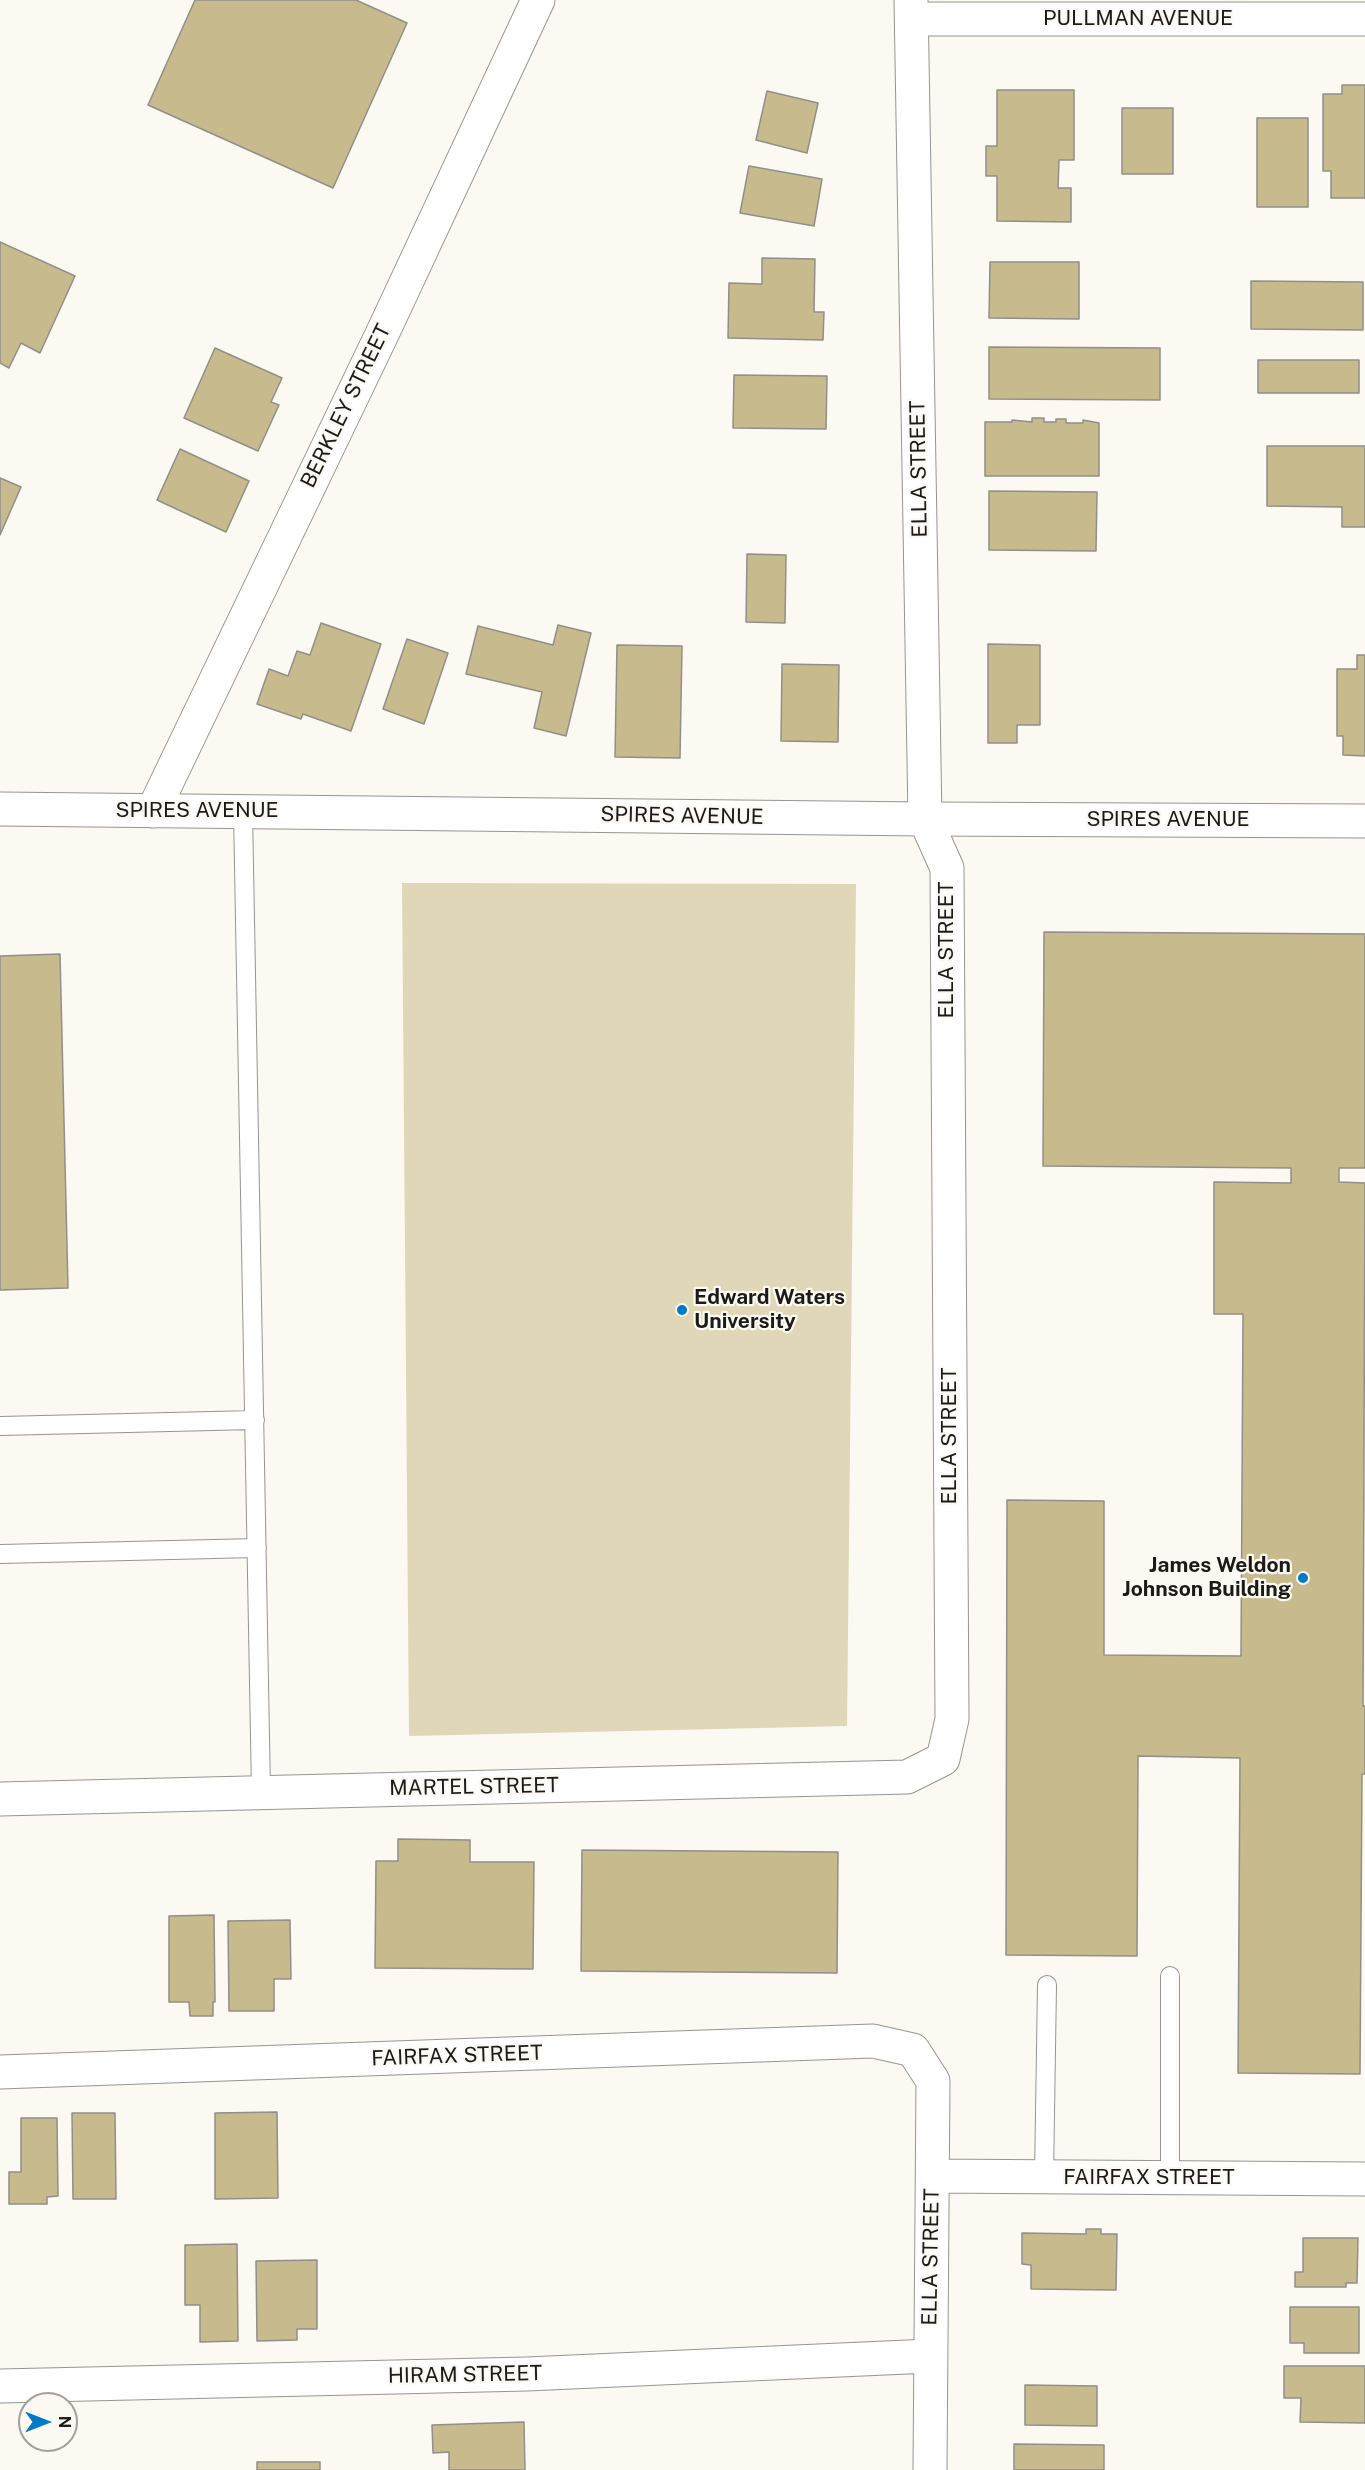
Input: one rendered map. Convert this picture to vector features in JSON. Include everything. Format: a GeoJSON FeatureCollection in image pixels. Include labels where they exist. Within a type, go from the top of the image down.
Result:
{"type":"FeatureCollection","features":[{"type":"Feature","properties":{"kind":"street","name":"BERKLEY STREET"},"geometry":{"type":"LineString","coordinates":[[153,812],[384,330],[538,0]]}},
{"type":"Feature","properties":{"kind":"street","name":"PULLMAN AVENUE"},"geometry":{"type":"LineString","coordinates":[[912,10],[1365,19]]}},
{"type":"Feature","properties":{"kind":"street","name":"ELLA STREET"},"geometry":{"type":"LineString","coordinates":[[912,10],[925,819],[947,868],[952,1719],[943,1759]]}},
{"type":"Feature","properties":{"kind":"street","name":"SPIRES AVENUE"},"geometry":{"type":"LineString","coordinates":[[0,809],[925,819],[1365,821]]}},
{"type":"Feature","properties":{"kind":"street","name":"MARTEL STREET"},"geometry":{"type":"LineString","coordinates":[[0,1799],[261,1791],[908,1778],[943,1759]]}},
{"type":"Feature","properties":{"kind":"street","name":"FAIRFAX STREET"},"geometry":{"type":"LineString","coordinates":[[0,2072],[873,2041],[913,2050]]}},
{"type":"Feature","properties":{"kind":"street","name":"ELLA STREET"},"geometry":{"type":"LineString","coordinates":[[913,2050],[933,2081],[930,2470]]}},
{"type":"Feature","properties":{"kind":"street","name":"FAIRFAX STREET"},"geometry":{"type":"LineString","coordinates":[[933,2176],[1365,2179]]}},
{"type":"Feature","properties":{"kind":"street","name":"HIRAM STREET"},"geometry":{"type":"LineString","coordinates":[[0,2386],[527,2374],[930,2356]]}},
{"type":"Feature","properties":{"kind":"lane"},"geometry":{"type":"LineString","coordinates":[[243,811],[261,1791]]}},
{"type":"Feature","properties":{"kind":"lane"},"geometry":{"type":"LineString","coordinates":[[0,1426],[255,1420]]}},
{"type":"Feature","properties":{"kind":"lane"},"geometry":{"type":"LineString","coordinates":[[0,1554],[257,1548]]}},
{"type":"Feature","properties":{"kind":"lane"},"geometry":{"type":"LineString","coordinates":[[1170,1976],[1170,2178]]}},
{"type":"Feature","properties":{"kind":"lane"},"geometry":{"type":"LineString","coordinates":[[1044,2177],[1047,1985]]}},
{"type":"Feature","properties":{"kind":"shaded area"},"geometry":{"type":"Polygon","coordinates":[[[402,883],[856,884],[847,1726],[409,1736],[402,883]]]}},
{"type":"Feature","properties":{"kind":"building"},"geometry":{"type":"Polygon","coordinates":[[[195,0],[356,0],[407,23],[333,188],[148,105],[195,0]]]}},
{"type":"Feature","properties":{"kind":"building"},"geometry":{"type":"Polygon","coordinates":[[[1342,85],[1365,85],[1365,198],[1331,198],[1331,171],[1323,171],[1323,94],[1342,94],[1342,85]]]}},
{"type":"Feature","properties":{"kind":"building"},"geometry":{"type":"Polygon","coordinates":[[[997,90],[1074,90],[1074,160],[1059,160],[1058,188],[1071,188],[1071,222],[997,221],[997,176],[986,176],[986,146],[997,146],[997,90]]]}},
{"type":"Feature","properties":{"kind":"building"},"geometry":{"type":"Polygon","coordinates":[[[767,91],[818,103],[807,153],[756,140],[767,91]]]}},
{"type":"Feature","properties":{"kind":"building"},"geometry":{"type":"Polygon","coordinates":[[[1122,108],[1173,108],[1173,174],[1122,174],[1122,108]]]}},
{"type":"Feature","properties":{"kind":"building"},"geometry":{"type":"Polygon","coordinates":[[[1257,118],[1308,118],[1308,207],[1257,207],[1257,118]]]}},
{"type":"Feature","properties":{"kind":"building"},"geometry":{"type":"Polygon","coordinates":[[[749,166],[822,179],[814,226],[740,213],[749,166]]]}},
{"type":"Feature","properties":{"kind":"building"},"geometry":{"type":"Polygon","coordinates":[[[0,242],[75,276],[40,353],[21,343],[9,368],[0,363],[0,242]]]}},
{"type":"Feature","properties":{"kind":"building"},"geometry":{"type":"Polygon","coordinates":[[[762,258],[815,259],[814,312],[824,312],[823,340],[728,338],[729,283],[762,284],[762,258]]]}},
{"type":"Feature","properties":{"kind":"building"},"geometry":{"type":"Polygon","coordinates":[[[990,262],[1079,262],[1079,319],[989,318],[990,262]]]}},
{"type":"Feature","properties":{"kind":"building"},"geometry":{"type":"Polygon","coordinates":[[[1251,281],[1363,282],[1363,330],[1251,329],[1251,281]]]}},
{"type":"Feature","properties":{"kind":"building"},"geometry":{"type":"Polygon","coordinates":[[[989,347],[1160,348],[1160,400],[989,399],[989,347]]]}},
{"type":"Feature","properties":{"kind":"building"},"geometry":{"type":"Polygon","coordinates":[[[215,348],[282,378],[271,402],[279,405],[258,451],[184,418],[215,348]]]}},
{"type":"Feature","properties":{"kind":"building"},"geometry":{"type":"Polygon","coordinates":[[[1258,360],[1359,360],[1359,393],[1258,393],[1258,360]]]}},
{"type":"Feature","properties":{"kind":"building"},"geometry":{"type":"Polygon","coordinates":[[[734,375],[827,376],[826,429],[733,428],[734,375]]]}},
{"type":"Feature","properties":{"kind":"building"},"geometry":{"type":"Polygon","coordinates":[[[1032,418],[1044,418],[1044,422],[1066,419],[1066,423],[1083,423],[1083,420],[1099,423],[1099,476],[985,476],[985,422],[1012,422],[1012,420],[1032,422],[1032,418]]]}},
{"type":"Feature","properties":{"kind":"building"},"geometry":{"type":"Polygon","coordinates":[[[1267,446],[1365,446],[1365,527],[1342,527],[1342,507],[1267,506],[1267,446]]]}},
{"type":"Feature","properties":{"kind":"building"},"geometry":{"type":"Polygon","coordinates":[[[180,449],[249,481],[226,532],[157,500],[180,449]]]}},
{"type":"Feature","properties":{"kind":"building"},"geometry":{"type":"Polygon","coordinates":[[[0,478],[21,487],[0,535],[0,478]]]}},
{"type":"Feature","properties":{"kind":"building"},"geometry":{"type":"Polygon","coordinates":[[[989,491],[1097,492],[1096,551],[989,550],[989,491]]]}},
{"type":"Feature","properties":{"kind":"building"},"geometry":{"type":"Polygon","coordinates":[[[747,554],[786,555],[785,623],[746,622],[747,554]]]}},
{"type":"Feature","properties":{"kind":"building"},"geometry":{"type":"Polygon","coordinates":[[[321,623],[381,644],[351,731],[303,714],[301,719],[257,704],[269,669],[288,676],[297,651],[310,655],[321,623]]]}},
{"type":"Feature","properties":{"kind":"building"},"geometry":{"type":"Polygon","coordinates":[[[558,625],[591,633],[566,736],[534,728],[542,692],[466,674],[478,626],[553,645],[558,625]]]}},
{"type":"Feature","properties":{"kind":"building"},"geometry":{"type":"Polygon","coordinates":[[[407,639],[448,653],[424,724],[383,709],[407,639]]]}},
{"type":"Feature","properties":{"kind":"building"},"geometry":{"type":"Polygon","coordinates":[[[988,644],[1040,645],[1040,725],[1017,725],[1017,743],[988,743],[988,644]]]}},
{"type":"Feature","properties":{"kind":"building"},"geometry":{"type":"Polygon","coordinates":[[[617,645],[682,646],[680,758],[615,757],[617,645]]]}},
{"type":"Feature","properties":{"kind":"building"},"geometry":{"type":"Polygon","coordinates":[[[1357,655],[1365,655],[1365,756],[1343,755],[1343,736],[1337,736],[1337,669],[1357,669],[1357,655]]]}},
{"type":"Feature","properties":{"kind":"building"},"geometry":{"type":"Polygon","coordinates":[[[782,664],[839,665],[838,742],[781,741],[782,664]]]}},
{"type":"Feature","properties":{"kind":"building","name":"James Weldon Johnson Building"},"geometry":{"type":"Polygon","coordinates":[[[1044,932],[1365,934],[1365,1168],[1339,1168],[1339,1182],[1365,1183],[1363,1706],[1365,1706],[1365,1774],[1362,1774],[1360,2074],[1238,2073],[1240,1758],[1138,1756],[1137,1956],[1006,1955],[1007,1500],[1104,1501],[1104,1655],[1241,1656],[1243,1314],[1214,1314],[1214,1182],[1291,1183],[1291,1168],[1043,1166],[1044,932]]]}},
{"type":"Feature","properties":{"kind":"building"},"geometry":{"type":"Polygon","coordinates":[[[60,954],[68,1288],[0,1290],[0,956],[60,954]]]}},
{"type":"Feature","properties":{"kind":"building"},"geometry":{"type":"Polygon","coordinates":[[[398,1839],[470,1840],[470,1862],[534,1862],[533,1969],[375,1968],[376,1861],[398,1861],[398,1839]]]}},
{"type":"Feature","properties":{"kind":"building"},"geometry":{"type":"Polygon","coordinates":[[[582,1850],[838,1852],[837,1973],[581,1971],[582,1850]]]}},
{"type":"Feature","properties":{"kind":"building"},"geometry":{"type":"Polygon","coordinates":[[[214,1915],[215,2002],[213,2002],[213,2016],[190,2016],[189,2002],[169,2002],[169,1916],[214,1915]]]}},
{"type":"Feature","properties":{"kind":"building"},"geometry":{"type":"Polygon","coordinates":[[[290,1920],[291,1979],[274,1979],[274,2011],[229,2011],[228,1921],[290,1920]]]}},
{"type":"Feature","properties":{"kind":"building"},"geometry":{"type":"Polygon","coordinates":[[[277,2112],[278,2198],[215,2199],[215,2113],[277,2112]]]}},
{"type":"Feature","properties":{"kind":"building"},"geometry":{"type":"Polygon","coordinates":[[[72,2113],[115,2113],[116,2199],[73,2199],[72,2113]]]}},
{"type":"Feature","properties":{"kind":"building"},"geometry":{"type":"Polygon","coordinates":[[[21,2118],[57,2118],[58,2196],[47,2197],[47,2204],[9,2204],[9,2172],[21,2172],[21,2118]]]}},
{"type":"Feature","properties":{"kind":"building"},"geometry":{"type":"Polygon","coordinates":[[[1086,2229],[1101,2229],[1101,2234],[1117,2234],[1116,2290],[1031,2289],[1031,2265],[1022,2264],[1022,2233],[1086,2234],[1086,2229]]]}},
{"type":"Feature","properties":{"kind":"building"},"geometry":{"type":"Polygon","coordinates":[[[1303,2238],[1358,2238],[1357,2283],[1346,2283],[1346,2287],[1295,2287],[1295,2272],[1303,2272],[1303,2238]]]}},
{"type":"Feature","properties":{"kind":"building"},"geometry":{"type":"Polygon","coordinates":[[[237,2244],[238,2341],[200,2342],[200,2305],[185,2305],[185,2245],[237,2244]]]}},
{"type":"Feature","properties":{"kind":"building"},"geometry":{"type":"Polygon","coordinates":[[[317,2260],[317,2329],[297,2329],[297,2340],[257,2341],[256,2261],[317,2260]]]}},
{"type":"Feature","properties":{"kind":"building"},"geometry":{"type":"Polygon","coordinates":[[[1290,2307],[1359,2307],[1359,2353],[1304,2353],[1304,2343],[1290,2343],[1290,2307]]]}},
{"type":"Feature","properties":{"kind":"building"},"geometry":{"type":"Polygon","coordinates":[[[1284,2366],[1365,2366],[1365,2423],[1300,2422],[1301,2398],[1284,2398],[1284,2366]]]}},
{"type":"Feature","properties":{"kind":"building"},"geometry":{"type":"Polygon","coordinates":[[[1025,2385],[1097,2386],[1097,2426],[1025,2425],[1025,2385]]]}},
{"type":"Feature","properties":{"kind":"building"},"geometry":{"type":"Polygon","coordinates":[[[524,2422],[525,2470],[449,2470],[449,2452],[433,2453],[432,2425],[524,2422]]]}},
{"type":"Feature","properties":{"kind":"building"},"geometry":{"type":"Polygon","coordinates":[[[1014,2444],[1104,2445],[1104,2470],[1014,2470],[1014,2444]]]}},
{"type":"Feature","properties":{"kind":"building"},"geometry":{"type":"Polygon","coordinates":[[[257,2462],[320,2462],[320,2470],[257,2470],[257,2462]]]}},
{"type":"Feature","properties":{"kind":"place","name":"Edward Waters University"},"geometry":{"type":"Point","coordinates":[682,1310]}},
{"type":"Feature","properties":{"kind":"place","name":"James Weldon Johnson Building"},"geometry":{"type":"Point","coordinates":[1303,1578]}}]}
